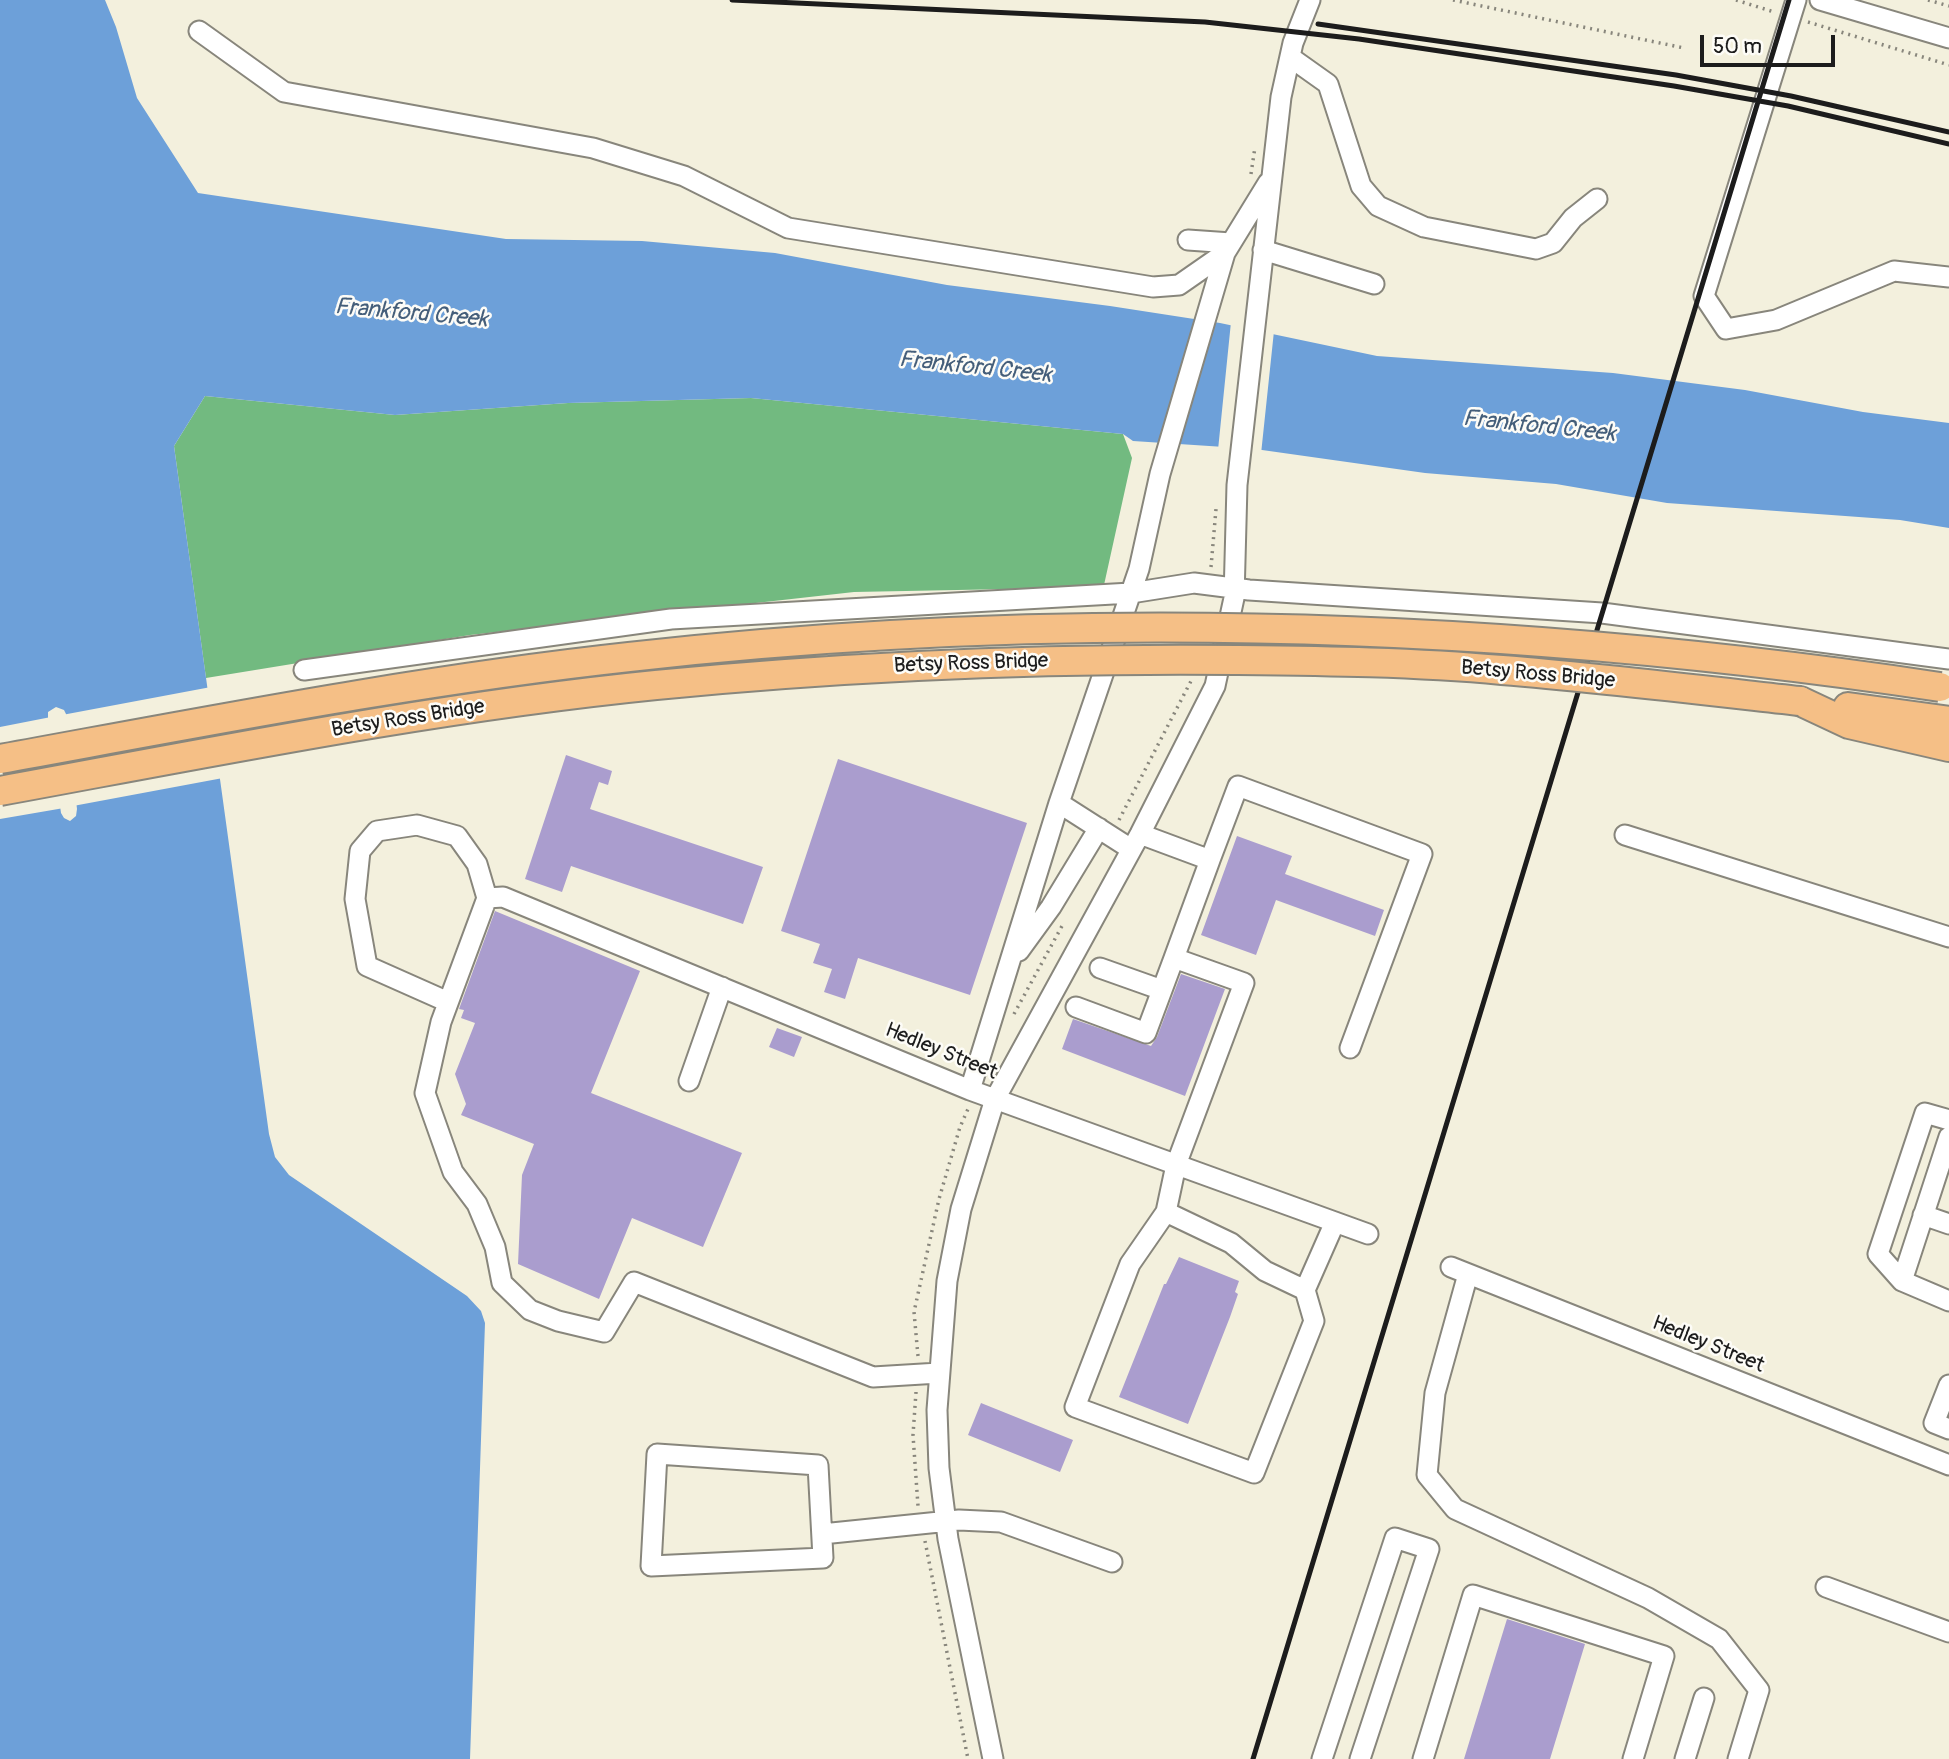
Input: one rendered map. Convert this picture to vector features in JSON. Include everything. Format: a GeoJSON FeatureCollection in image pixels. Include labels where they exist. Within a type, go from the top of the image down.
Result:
{"type":"FeatureCollection","features":[{"type":"Feature","properties":{"kind":"highway","name":"Betsy Ross Bridge"},"geometry":{"type":"LineString","coordinates":[[0,759],[374,692],[502,672],[710,649],[827,639],[968,632],[1235,628],[1431,634],[1605,646],[1750,661],[1946,688]]}},
{"type":"Feature","properties":{"kind":"highway","name":"Betsy Ross Bridge"},"geometry":{"type":"LineString","coordinates":[[0,791],[390,721],[521,701],[716,680],[911,666],[1092,659],[1304,660],[1501,670],[1800,701],[1949,721]]}},
{"type":"Feature","properties":{"kind":"highway"},"geometry":{"type":"LineString","coordinates":[[1800,701],[1849,724],[1949,747]]}},
{"type":"Feature","properties":{"kind":"street"},"geometry":{"type":"LineString","coordinates":[[993,1759],[946,1522],[939,1468],[937,1410],[947,1281],[961,1209],[995,1099],[1136,841],[1215,686],[1234,589],[1237,485],[1280,97],[1293,43],[1310,0]]}},
{"type":"Feature","properties":{"kind":"street"},"geometry":{"type":"LineString","coordinates":[[1821,0],[1949,37]]}},
{"type":"Feature","properties":{"kind":"street"},"geometry":{"type":"LineString","coordinates":[[1793,8],[1704,296],[1726,329],[1776,320],[1894,271],[1949,277]]}},
{"type":"Feature","properties":{"kind":"street"},"geometry":{"type":"LineString","coordinates":[[199,31],[284,92],[593,148],[684,176],[788,228],[1153,287],[1179,285],[1228,248]]}},
{"type":"Feature","properties":{"kind":"street"},"geometry":{"type":"LineString","coordinates":[[1290,57],[1328,84],[1361,186],[1378,206],[1401,219],[1424,227],[1536,249],[1553,243],[1573,218],[1597,199]]}},
{"type":"Feature","properties":{"kind":"street"},"geometry":{"type":"LineString","coordinates":[[971,1090],[1059,803],[1139,569],[1160,474],[1228,248],[1271,178]]}},
{"type":"Feature","properties":{"kind":"street"},"geometry":{"type":"LineString","coordinates":[[1188,240],[1228,248]]}},
{"type":"Feature","properties":{"kind":"street"},"geometry":{"type":"LineString","coordinates":[[1263,250],[1374,284]]}},
{"type":"Feature","properties":{"kind":"street"},"geometry":{"type":"LineString","coordinates":[[304,670],[671,619],[1131,593],[1194,583],[1234,589],[1602,613],[1949,659]]}},
{"type":"Feature","properties":{"kind":"street"},"geometry":{"type":"LineString","coordinates":[[1076,1007],[1146,1033],[1238,786],[1422,855],[1350,1048]]}},
{"type":"Feature","properties":{"kind":"street"},"geometry":{"type":"LineString","coordinates":[[1059,803],[1098,828],[1210,860]]}},
{"type":"Feature","properties":{"kind":"street"},"geometry":{"type":"LineString","coordinates":[[448,1002],[367,967],[355,899],[360,851],[377,831],[417,825],[457,836],[477,864],[495,897],[448,1002],[425,1093],[453,1172],[477,1204],[495,1247],[502,1283],[530,1310],[558,1321],[604,1332],[634,1282],[873,1377],[939,1373]]}},
{"type":"Feature","properties":{"kind":"street"},"geometry":{"type":"LineString","coordinates":[[1010,963],[1051,907],[1098,828]]}},
{"type":"Feature","properties":{"kind":"street"},"geometry":{"type":"LineString","coordinates":[[1625,835],[1949,937]]}},
{"type":"Feature","properties":{"kind":"street","name":"Hedley Street"},"geometry":{"type":"LineString","coordinates":[[495,897],[971,1090],[1368,1234]]}},
{"type":"Feature","properties":{"kind":"street"},"geometry":{"type":"LineString","coordinates":[[1174,958],[1244,983],[1176,1165],[1166,1212],[1130,1264],[1076,1408],[1254,1473],[1314,1321],[1305,1290],[1335,1222]]}},
{"type":"Feature","properties":{"kind":"street"},"geometry":{"type":"LineString","coordinates":[[1100,968],[1162,990]]}},
{"type":"Feature","properties":{"kind":"street"},"geometry":{"type":"LineString","coordinates":[[689,1081],[722,987]]}},
{"type":"Feature","properties":{"kind":"street"},"geometry":{"type":"LineString","coordinates":[[1949,1120],[1925,1113],[1878,1254],[1902,1281],[1949,1301]]}},
{"type":"Feature","properties":{"kind":"street"},"geometry":{"type":"LineString","coordinates":[[1902,1281],[1949,1137]]}},
{"type":"Feature","properties":{"kind":"street"},"geometry":{"type":"LineString","coordinates":[[1166,1212],[1231,1243],[1265,1271],[1305,1290]]}},
{"type":"Feature","properties":{"kind":"street"},"geometry":{"type":"LineString","coordinates":[[1923,1215],[1949,1224]]}},
{"type":"Feature","properties":{"kind":"street","name":"Hedley Street"},"geometry":{"type":"LineString","coordinates":[[1738,1759],[1759,1689],[1719,1639],[1648,1598],[1455,1509],[1427,1475],[1435,1393],[1460,1270],[1949,1465]]}},
{"type":"Feature","properties":{"kind":"street"},"geometry":{"type":"LineString","coordinates":[[1949,1385],[1934,1423],[1949,1429]]}},
{"type":"Feature","properties":{"kind":"street"},"geometry":{"type":"LineString","coordinates":[[657,1454],[818,1465],[822,1534],[823,1558],[651,1566],[657,1454]]}},
{"type":"Feature","properties":{"kind":"street"},"geometry":{"type":"LineString","coordinates":[[822,1534],[946,1522],[1001,1522],[1112,1562]]}},
{"type":"Feature","properties":{"kind":"street"},"geometry":{"type":"LineString","coordinates":[[1322,1759],[1395,1538],[1429,1549],[1360,1759]]}},
{"type":"Feature","properties":{"kind":"street"},"geometry":{"type":"LineString","coordinates":[[1826,1587],[1949,1632]]}},
{"type":"Feature","properties":{"kind":"street"},"geometry":{"type":"LineString","coordinates":[[1423,1759],[1473,1595],[1664,1656],[1633,1759]]}},
{"type":"Feature","properties":{"kind":"street"},"geometry":{"type":"LineString","coordinates":[[1685,1759],[1704,1698]]}},
{"type":"Feature","properties":{"kind":"path"},"geometry":{"type":"LineString","coordinates":[[1453,0],[1684,48]]}},
{"type":"Feature","properties":{"kind":"path"},"geometry":{"type":"LineString","coordinates":[[1736,0],[1793,8],[1949,65]]}},
{"type":"Feature","properties":{"kind":"path"},"geometry":{"type":"LineString","coordinates":[[1928,0],[1949,6]]}},
{"type":"Feature","properties":{"kind":"green space"},"geometry":{"type":"Polygon","coordinates":[[[205,396],[395,415],[568,403],[751,398],[1123,434],[1132,458],[1104,585],[854,592],[470,635],[206,678],[174,446],[205,396]]]}},
{"type":"Feature","properties":{"kind":"water","name":"Frankford Creek"},"geometry":{"type":"Polygon","coordinates":[[[0,0],[105,0],[137,98],[198,193],[506,239],[642,241],[775,253],[947,285],[1220,323],[1377,356],[1613,373],[1745,390],[1863,412],[1949,423],[1949,528],[1900,520],[1667,503],[1556,484],[1425,473],[1255,449],[1133,441],[1123,434],[751,398],[568,403],[395,415],[205,396],[174,446],[269,1134],[275,1157],[289,1175],[467,1296],[481,1311],[485,1323],[470,1759],[0,1759],[0,0]],[[56,707],[48,712],[48,718],[61,813],[70,821],[76,816],[77,809],[64,710],[56,707]]]}},
{"type":"Feature","properties":{"kind":"pier"},"geometry":{"type":"Polygon","coordinates":[[[1231,322],[1274,331],[1261,454],[1218,450],[1231,322]]]}},
{"type":"Feature","properties":{"kind":"pier"},"geometry":{"type":"Polygon","coordinates":[[[211,687],[223,778],[73,806],[62,715],[211,687]]]}},
{"type":"Feature","properties":{"kind":"pier"},"geometry":{"type":"Polygon","coordinates":[[[51,717],[64,808],[0,819],[0,727],[51,717]]]}},
{"type":"Feature","properties":{"kind":"building"},"geometry":{"type":"Polygon","coordinates":[[[566,755],[612,771],[608,785],[599,782],[590,809],[763,867],[743,924],[571,866],[562,892],[525,879],[566,755]]]}},
{"type":"Feature","properties":{"kind":"building"},"geometry":{"type":"Polygon","coordinates":[[[838,759],[1027,823],[970,995],[858,958],[845,999],[824,992],[832,969],[813,963],[820,944],[781,931],[838,759]]]}},
{"type":"Feature","properties":{"kind":"building"},"geometry":{"type":"Polygon","coordinates":[[[1237,836],[1292,856],[1285,874],[1384,910],[1375,936],[1276,900],[1256,955],[1201,935],[1237,836]]]}},
{"type":"Feature","properties":{"kind":"building"},"geometry":{"type":"Polygon","coordinates":[[[495,911],[640,971],[591,1093],[742,1153],[703,1247],[632,1218],[599,1299],[518,1264],[522,1175],[534,1144],[461,1115],[466,1104],[455,1074],[475,1023],[461,1018],[464,1010],[459,1009],[495,911]]]}},
{"type":"Feature","properties":{"kind":"building"},"geometry":{"type":"Polygon","coordinates":[[[1181,974],[1225,989],[1185,1096],[1062,1049],[1073,1019],[1151,1046],[1181,974]]]}},
{"type":"Feature","properties":{"kind":"building"},"geometry":{"type":"Polygon","coordinates":[[[777,1028],[802,1037],[794,1057],[769,1047],[777,1028]]]}},
{"type":"Feature","properties":{"kind":"building"},"geometry":{"type":"Polygon","coordinates":[[[1179,1257],[1239,1281],[1235,1292],[1238,1294],[1230,1317],[1188,1424],[1119,1397],[1164,1284],[1179,1257]]]}},
{"type":"Feature","properties":{"kind":"building"},"geometry":{"type":"Polygon","coordinates":[[[981,1403],[1073,1440],[1060,1472],[968,1435],[981,1403]]]}},
{"type":"Feature","properties":{"kind":"building"},"geometry":{"type":"Polygon","coordinates":[[[1507,1619],[1585,1644],[1550,1759],[1464,1759],[1507,1619]]]}},
{"type":"Feature","properties":{"kind":"railway"},"geometry":{"type":"LineString","coordinates":[[732,0],[1205,22],[1359,39],[1674,86],[1788,106],[1949,144]]}},
{"type":"Feature","properties":{"kind":"railway"},"geometry":{"type":"LineString","coordinates":[[1253,1759],[1789,0]]}},
{"type":"Feature","properties":{"kind":"railway"},"geometry":{"type":"LineString","coordinates":[[1318,24],[1676,75],[1791,96],[1949,132]]}}]}
